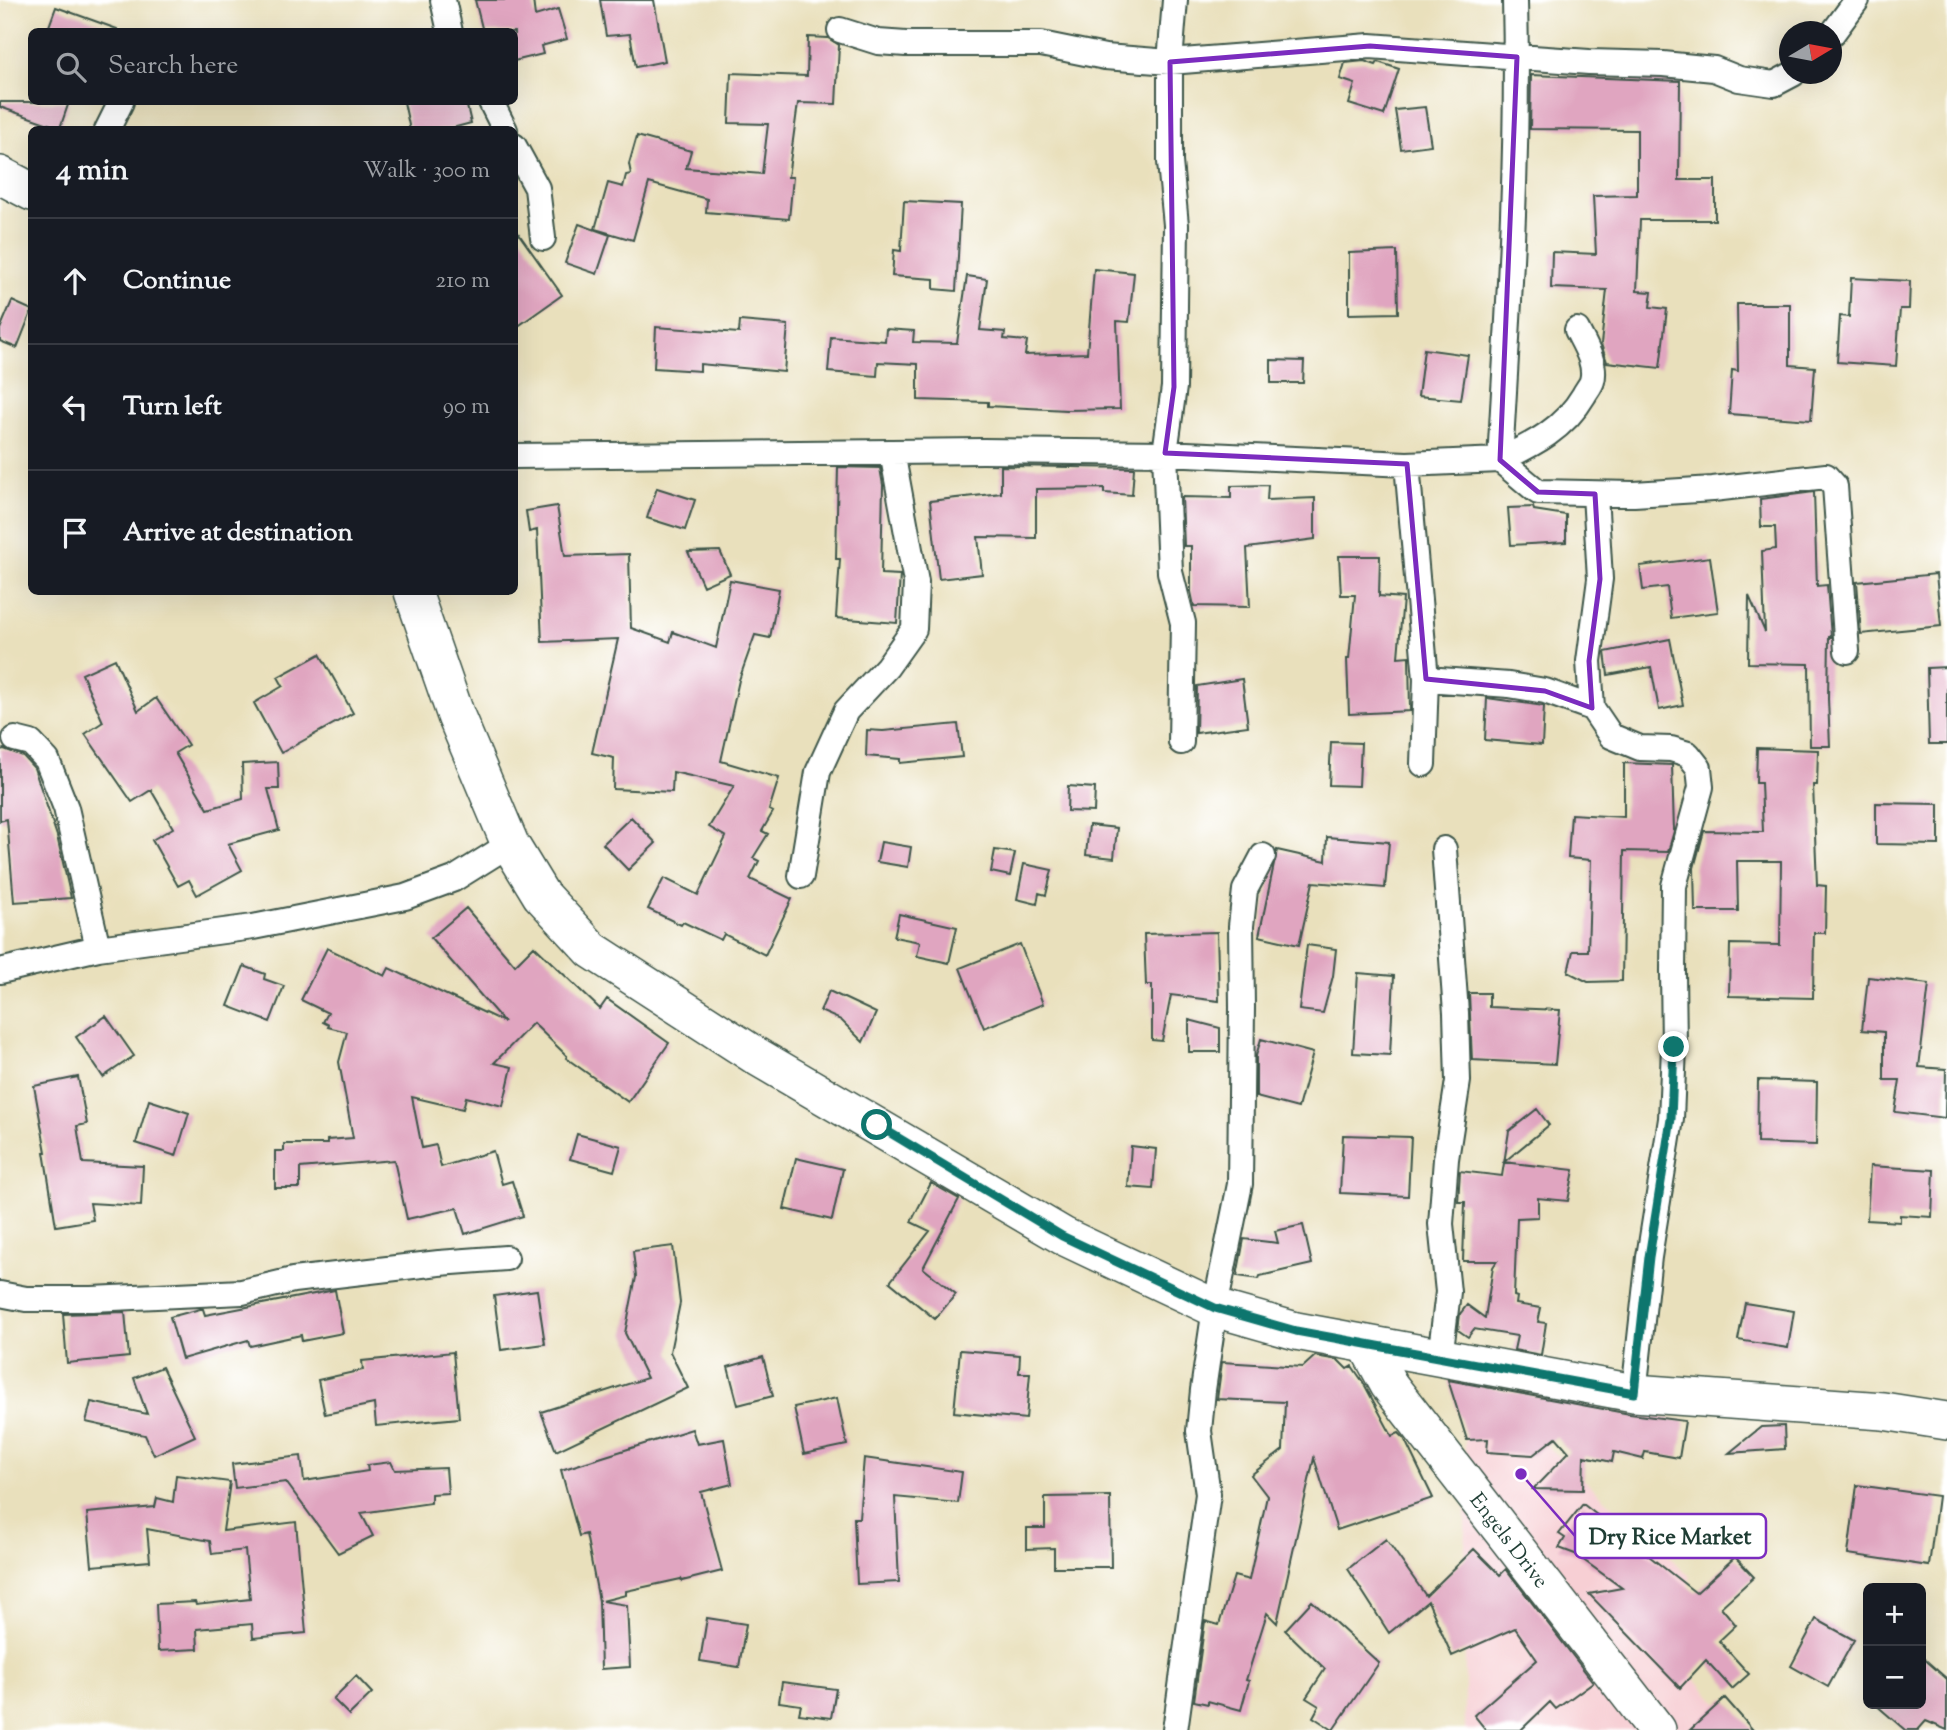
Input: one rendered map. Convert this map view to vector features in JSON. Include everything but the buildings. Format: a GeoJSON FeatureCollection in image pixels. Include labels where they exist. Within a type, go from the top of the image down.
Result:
{"type":"FeatureCollection","features":[{"type":"Feature","properties":{"kind":"main road"},"geometry":{"type":"LineString","coordinates":[[0,175],[28,190]]}},
{"type":"Feature","properties":{"kind":"main road"},"geometry":{"type":"LineString","coordinates":[[414,595],[456,716],[510,844],[541,895],[592,950],[756,1056],[1062,1236],[1215,1308],[1296,1331],[1634,1393],[1883,1412],[1947,1421]]}},
{"type":"Feature","properties":{"kind":"main road","name":"Engels Drive"},"geometry":{"type":"LineString","coordinates":[[1367,1345],[1389,1385],[1657,1730]]}},
{"type":"Feature","properties":{"kind":"street"},"geometry":{"type":"LineString","coordinates":[[443,0],[449,28]]}},
{"type":"Feature","properties":{"kind":"street"},"geometry":{"type":"LineString","coordinates":[[1175,0],[1170,62],[1170,162],[1175,225],[1174,387],[1165,453],[1170,572],[1183,623],[1181,742]]}},
{"type":"Feature","properties":{"kind":"street"},"geometry":{"type":"LineString","coordinates":[[1500,460],[1511,274],[1517,57],[1515,0]]}},
{"type":"Feature","properties":{"kind":"street"},"geometry":{"type":"LineString","coordinates":[[1842,21],[1857,0]]}},
{"type":"Feature","properties":{"kind":"street"},"geometry":{"type":"LineString","coordinates":[[840,30],[878,42],[1041,44],[1105,57],[1170,62],[1370,46],[1662,64],[1714,69],[1740,79],[1774,84],[1779,81]]}},
{"type":"Feature","properties":{"kind":"street"},"geometry":{"type":"LineString","coordinates":[[109,126],[120,105]]}},
{"type":"Feature","properties":{"kind":"street"},"geometry":{"type":"LineString","coordinates":[[492,105],[503,126]]}},
{"type":"Feature","properties":{"kind":"street"},"geometry":{"type":"LineString","coordinates":[[518,153],[537,188],[544,238]]}},
{"type":"Feature","properties":{"kind":"street"},"geometry":{"type":"LineString","coordinates":[[518,456],[892,452],[1165,453],[1407,464],[1500,460],[1538,442],[1560,426],[1580,401],[1592,380],[1590,356],[1577,330]]}},
{"type":"Feature","properties":{"kind":"street"},"geometry":{"type":"LineString","coordinates":[[801,876],[818,772],[846,711],[887,667],[914,629],[916,582],[892,452]]}},
{"type":"Feature","properties":{"kind":"street"},"geometry":{"type":"LineString","coordinates":[[1500,460],[1538,492],[1595,494],[1713,489],[1826,476],[1835,486],[1847,651]]}},
{"type":"Feature","properties":{"kind":"street"},"geometry":{"type":"LineString","coordinates":[[1407,464],[1426,679],[1423,764]]}},
{"type":"Feature","properties":{"kind":"street"},"geometry":{"type":"LineString","coordinates":[[1595,494],[1600,579],[1589,661],[1592,708],[1611,736],[1640,748],[1671,749],[1688,754],[1699,768],[1701,787],[1674,886],[1671,1119],[1649,1257],[1634,1393]]}},
{"type":"Feature","properties":{"kind":"street"},"geometry":{"type":"LineString","coordinates":[[1426,679],[1509,685],[1545,691],[1592,708]]}},
{"type":"Feature","properties":{"kind":"street"},"geometry":{"type":"LineString","coordinates":[[15,739],[32,743],[47,760],[57,784],[66,808],[98,948]]}},
{"type":"Feature","properties":{"kind":"street"},"geometry":{"type":"LineString","coordinates":[[0,971],[98,948],[253,927],[405,897],[454,879],[510,844]]}},
{"type":"Feature","properties":{"kind":"street"},"geometry":{"type":"LineString","coordinates":[[1440,1358],[1448,1292],[1441,1224],[1446,1159],[1458,1081],[1444,849]]}},
{"type":"Feature","properties":{"kind":"street"},"geometry":{"type":"LineString","coordinates":[[1175,1730],[1208,1494],[1199,1431],[1215,1308],[1240,1184],[1241,926],[1245,890],[1263,856]]}},
{"type":"Feature","properties":{"kind":"street"},"geometry":{"type":"LineString","coordinates":[[0,1294],[26,1299],[92,1299],[242,1292],[293,1280],[506,1258]]}},
{"type":"Feature","properties":{"kind":"highlighted area"},"geometry":{"type":"Polygon","coordinates":[[[1370,46],[1517,57],[1500,460],[1538,492],[1595,494],[1600,579],[1589,661],[1592,708],[1545,691],[1426,679],[1407,464],[1165,453],[1174,387],[1170,62],[1370,46]]]}},
{"type":"Feature","properties":{"kind":"shaded area"},"geometry":{"type":"Polygon","coordinates":[[[1465,1371],[1690,1576],[1680,1662],[1742,1730],[1465,1730],[1465,1371]]]}},
{"type":"Feature","properties":{"kind":"place","name":"Dry Rice Market"},"geometry":{"type":"Point","coordinates":[1521,1474]}},
{"type":"Feature","properties":{"kind":"route"},"geometry":{"type":"LineString","coordinates":[[877,1125],[1062,1236],[1215,1308],[1296,1331],[1634,1393],[1649,1257],[1671,1119],[1674,1047]]}}]}
